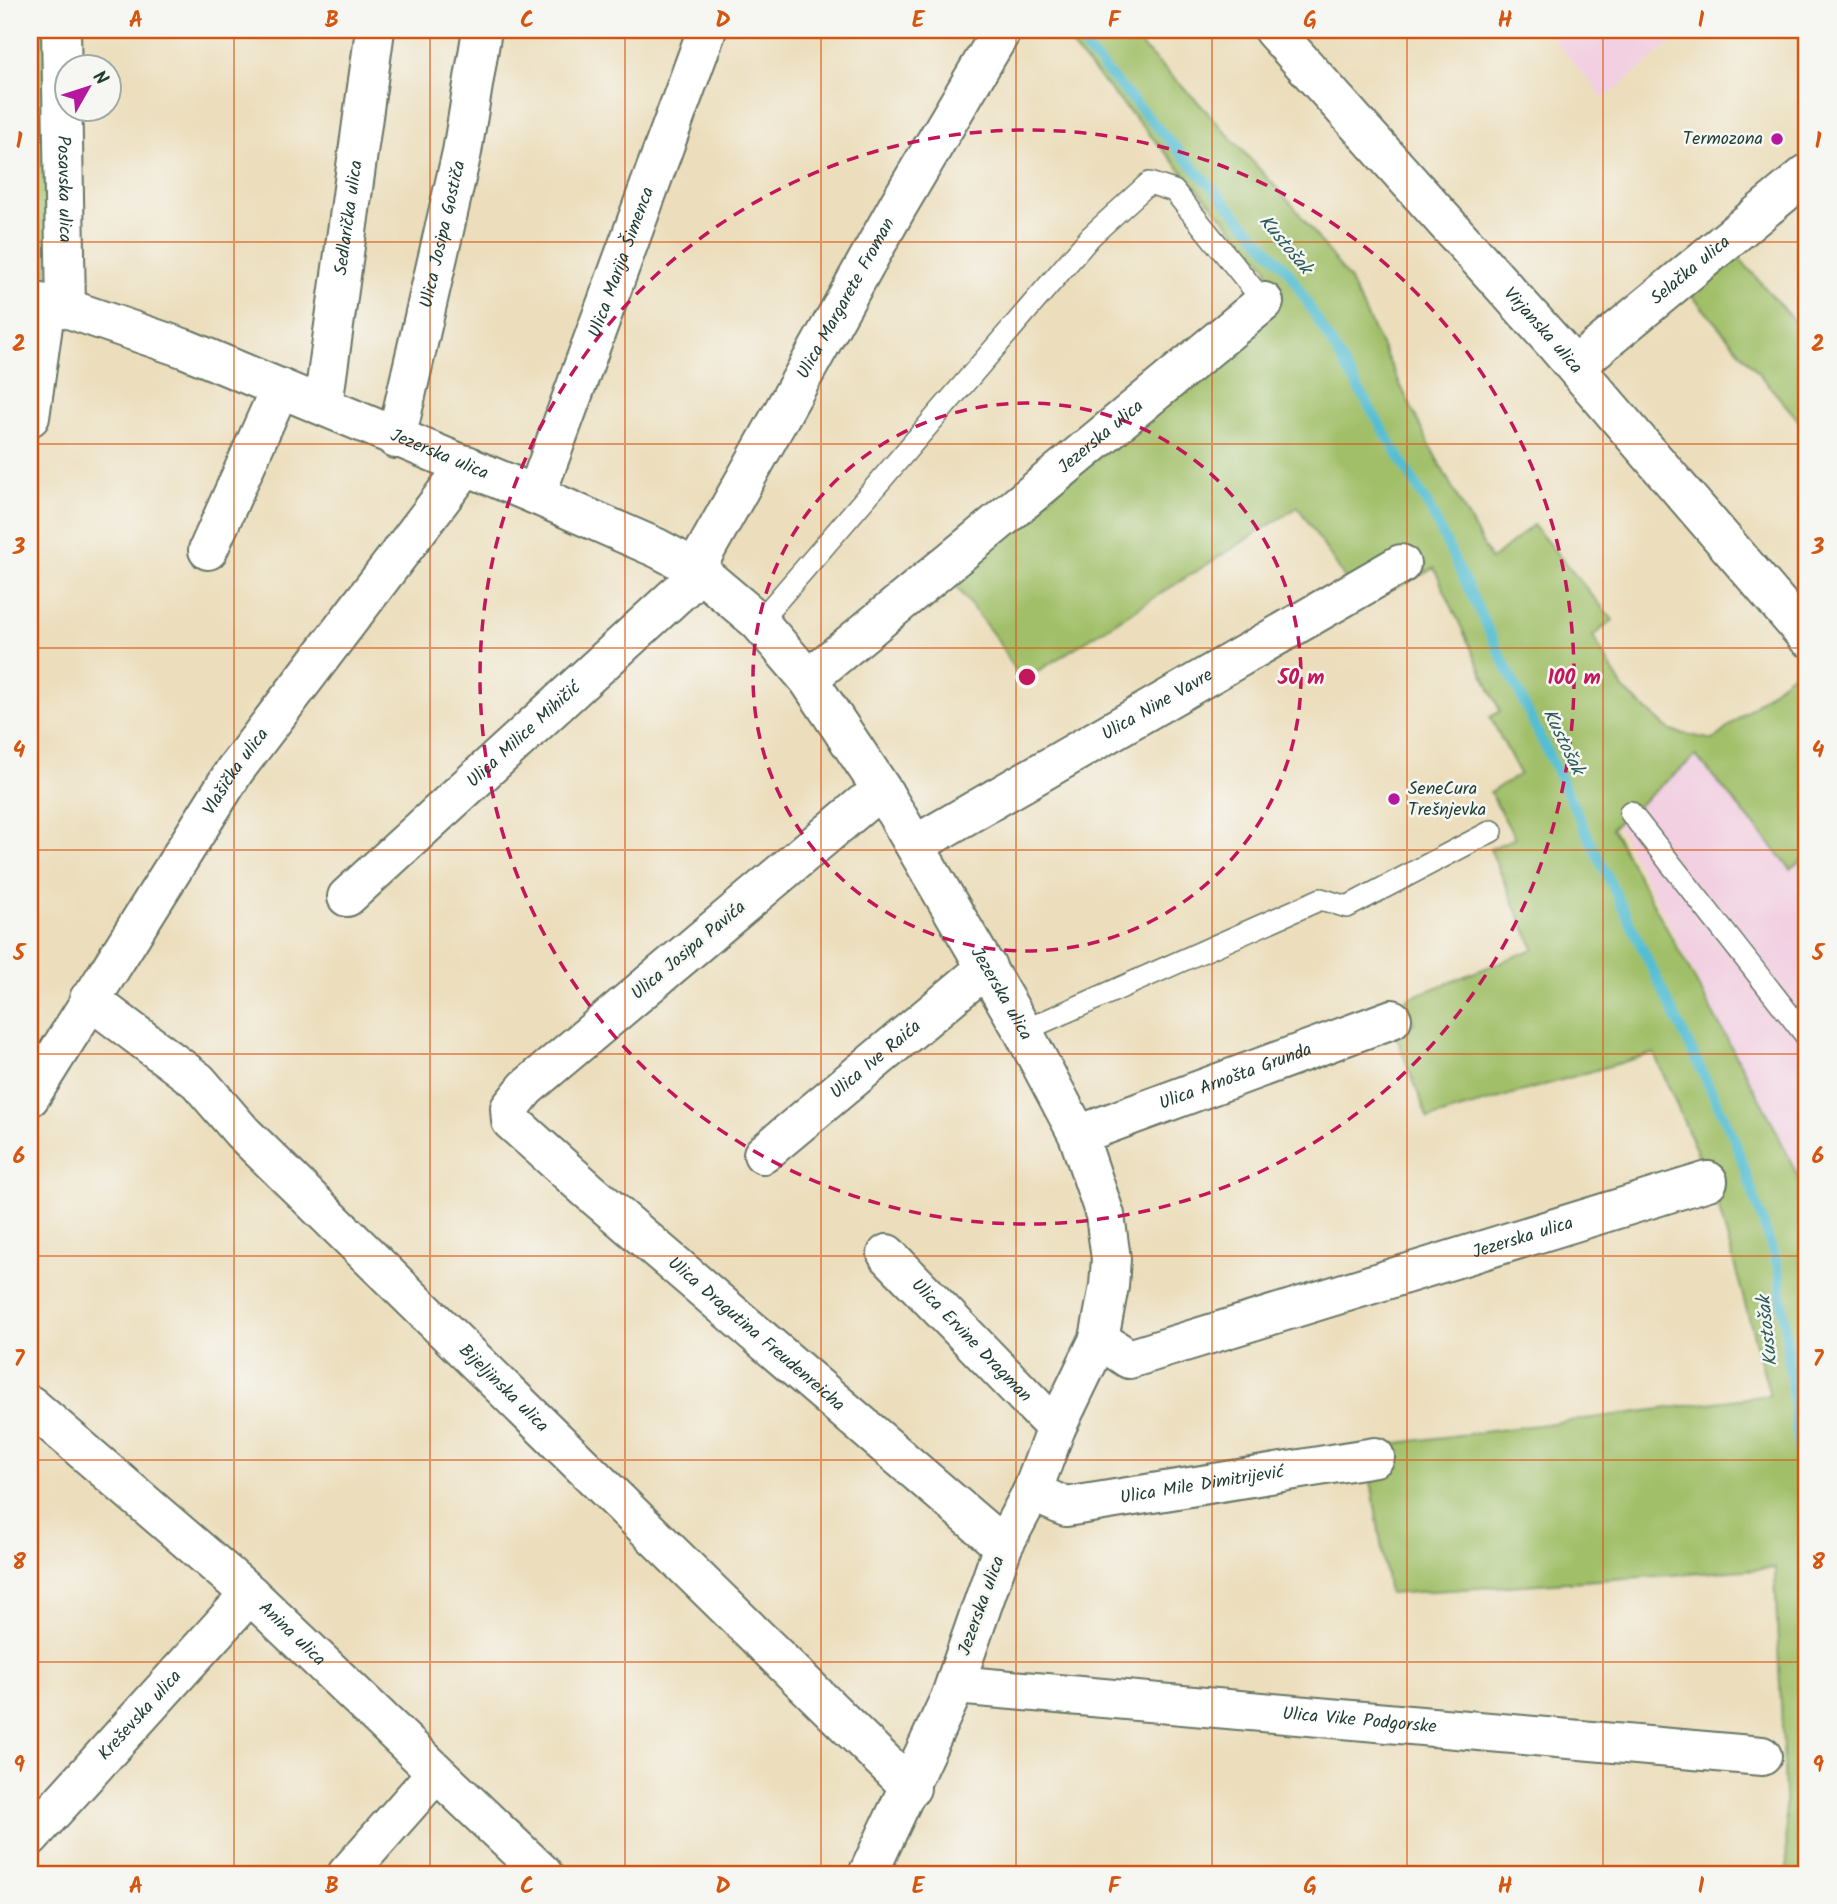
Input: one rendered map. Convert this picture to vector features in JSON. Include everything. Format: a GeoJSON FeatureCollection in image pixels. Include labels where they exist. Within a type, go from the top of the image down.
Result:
{"type":"FeatureCollection","features":[{"type":"Feature","properties":{"kind":"street","name":"Posavska ulica"},"geometry":{"type":"LineString","coordinates":[[30,417],[47,304],[61,30]]}},
{"type":"Feature","properties":{"kind":"street","name":"Sedlarička ulica"},"geometry":{"type":"LineString","coordinates":[[323,405],[374,30]]}},
{"type":"Feature","properties":{"kind":"street","name":"Ulica Josipa Gostiča"},"geometry":{"type":"LineString","coordinates":[[397,439],[462,152],[482,30]]}},
{"type":"Feature","properties":{"kind":"street","name":"Ulica Marija Šimenca"},"geometry":{"type":"LineString","coordinates":[[536,495],[707,30]]}},
{"type":"Feature","properties":{"kind":"street","name":"Ulica Margarete Froman"},"geometry":{"type":"LineString","coordinates":[[695,568],[899,204],[1002,30]]}},
{"type":"Feature","properties":{"kind":"street","name":"Virjanska ulica"},"geometry":{"type":"LineString","coordinates":[[1273,30],[1575,366],[1807,637]]}},
{"type":"Feature","properties":{"kind":"street","name":"Selačka ulica"},"geometry":{"type":"LineString","coordinates":[[1575,366],[1807,174]]}},
{"type":"Feature","properties":{"kind":"street","name":"Jezerska ulica"},"geometry":{"type":"LineString","coordinates":[[808,679],[1264,302]]}},
{"type":"Feature","properties":{"kind":"street","name":"Jezerska ulica"},"geometry":{"type":"LineString","coordinates":[[47,304],[186,349],[536,495],[695,568],[759,622],[808,679],[884,793],[1023,1031],[1078,1135],[1105,1215],[1111,1259],[1099,1339],[1056,1428],[1032,1492],[1003,1546],[955,1685],[911,1788],[881,1872]]}},
{"type":"Feature","properties":{"kind":"street"},"geometry":{"type":"LineString","coordinates":[[208,550],[280,388]]}},
{"type":"Feature","properties":{"kind":"street","name":"Vlašička ulica"},"geometry":{"type":"LineString","coordinates":[[30,1097],[235,769],[467,466]]}},
{"type":"Feature","properties":{"kind":"street","name":"Ulica Nine Vavre"},"geometry":{"type":"LineString","coordinates":[[915,845],[1401,564]]}},
{"type":"Feature","properties":{"kind":"street","name":"Ulica Milice Mihičić"},"geometry":{"type":"LineString","coordinates":[[347,897],[685,587],[695,568]]}},
{"type":"Feature","properties":{"kind":"street","name":"Ulica Josipa Pavića"},"geometry":{"type":"LineString","coordinates":[[511,1121],[510,1108],[526,1088],[863,804],[884,793]]}},
{"type":"Feature","properties":{"kind":"street","name":"Ulica Ive Raića"},"geometry":{"type":"LineString","coordinates":[[763,1154],[987,967]]}},
{"type":"Feature","properties":{"kind":"street","name":"Bijeljinska ulica"},"geometry":{"type":"LineString","coordinates":[[89,999],[198,1081],[242,1132],[911,1788]]}},
{"type":"Feature","properties":{"kind":"street","name":"Ulica Arnošta Grunda"},"geometry":{"type":"LineString","coordinates":[[1078,1135],[1392,1019]]}},
{"type":"Feature","properties":{"kind":"street","name":"Ulica Dragutina Freudenreicha"},"geometry":{"type":"LineString","coordinates":[[511,1121],[1003,1546]]}},
{"type":"Feature","properties":{"kind":"street","name":"Jezerska ulica"},"geometry":{"type":"LineString","coordinates":[[1099,1339],[1129,1359],[1708,1181]]}},
{"type":"Feature","properties":{"kind":"street","name":"Ulica Ervine Dragman"},"geometry":{"type":"LineString","coordinates":[[887,1254],[1056,1428]]}},
{"type":"Feature","properties":{"kind":"street","name":"Anina ulica"},"geometry":{"type":"LineString","coordinates":[[30,1405],[250,1594],[435,1774],[543,1874]]}},
{"type":"Feature","properties":{"kind":"street","name":"Ulica Mile Dimitrijević"},"geometry":{"type":"LineString","coordinates":[[1032,1492],[1066,1507],[1375,1457]]}},
{"type":"Feature","properties":{"kind":"street","name":"Kreševska ulica"},"geometry":{"type":"LineString","coordinates":[[30,1838],[250,1594]]}},
{"type":"Feature","properties":{"kind":"street","name":"Ulica Vike Podgorske"},"geometry":{"type":"LineString","coordinates":[[955,1685],[1762,1756]]}},
{"type":"Feature","properties":{"kind":"street"},"geometry":{"type":"LineString","coordinates":[[347,1874],[435,1774]]}},
{"type":"Feature","properties":{"kind":"lane"},"geometry":{"type":"LineString","coordinates":[[759,622],[1082,246],[1149,183],[1174,191],[1264,302]]}},
{"type":"Feature","properties":{"kind":"lane"},"geometry":{"type":"LineString","coordinates":[[1630,812],[1807,1037]]}},
{"type":"Feature","properties":{"kind":"lane"},"geometry":{"type":"LineString","coordinates":[[1023,1031],[1321,899],[1347,906],[1492,831]]}},
{"type":"Feature","properties":{"kind":"shaded area"},"geometry":{"type":"Polygon","coordinates":[[[1546,30],[1687,30],[1604,99],[1546,30]]]}},
{"type":"Feature","properties":{"kind":"shaded area"},"geometry":{"type":"Polygon","coordinates":[[[1807,661],[1807,1224],[1755,1091],[1616,823],[1807,661]]]}},
{"type":"Feature","properties":{"kind":"green space"},"geometry":{"type":"Polygon","coordinates":[[[30,30],[49,30],[48,279],[30,277],[30,30]]]}},
{"type":"Feature","properties":{"kind":"green space"},"geometry":{"type":"Polygon","coordinates":[[[1057,30],[1125,30],[1198,102],[1294,207],[1349,279],[1430,446],[1491,560],[1533,525],[1613,620],[1593,636],[1623,689],[1671,731],[1713,740],[1804,664],[1807,668],[1807,855],[1791,869],[1696,756],[1612,828],[1770,1118],[1807,1195],[1807,1874],[1787,1874],[1775,1568],[1389,1594],[1369,1468],[1382,1445],[1770,1395],[1715,1194],[1654,1053],[1428,1119],[1395,1032],[1414,1023],[1406,999],[1534,949],[1490,849],[1515,838],[1490,792],[1520,774],[1490,717],[1500,711],[1434,568],[1359,607],[1346,580],[1298,507],[1022,681],[996,638],[951,580],[1271,311],[1267,267],[1057,30]]]}},
{"type":"Feature","properties":{"kind":"green space"},"geometry":{"type":"Polygon","coordinates":[[[1735,253],[1807,336],[1807,430],[1689,292],[1735,253]]]}},
{"type":"Feature","properties":{"kind":"waterway","name":"Kustošak"},"geometry":{"type":"LineString","coordinates":[[1069,30],[1289,272],[1429,507],[1734,1138],[1779,1270],[1807,1527]]}},
{"type":"Feature","properties":{"kind":"waterway","name":"Kustošak"},"geometry":{"type":"LineString","coordinates":[[1806,1874],[1807,1752]]}},
{"type":"Feature","properties":{"kind":"place","name":"Termozona"},"geometry":{"type":"Point","coordinates":[1777,139]}},
{"type":"Feature","properties":{"kind":"place","name":"SeneCura Trešnjevka"},"geometry":{"type":"Point","coordinates":[1394,799]}}]}
